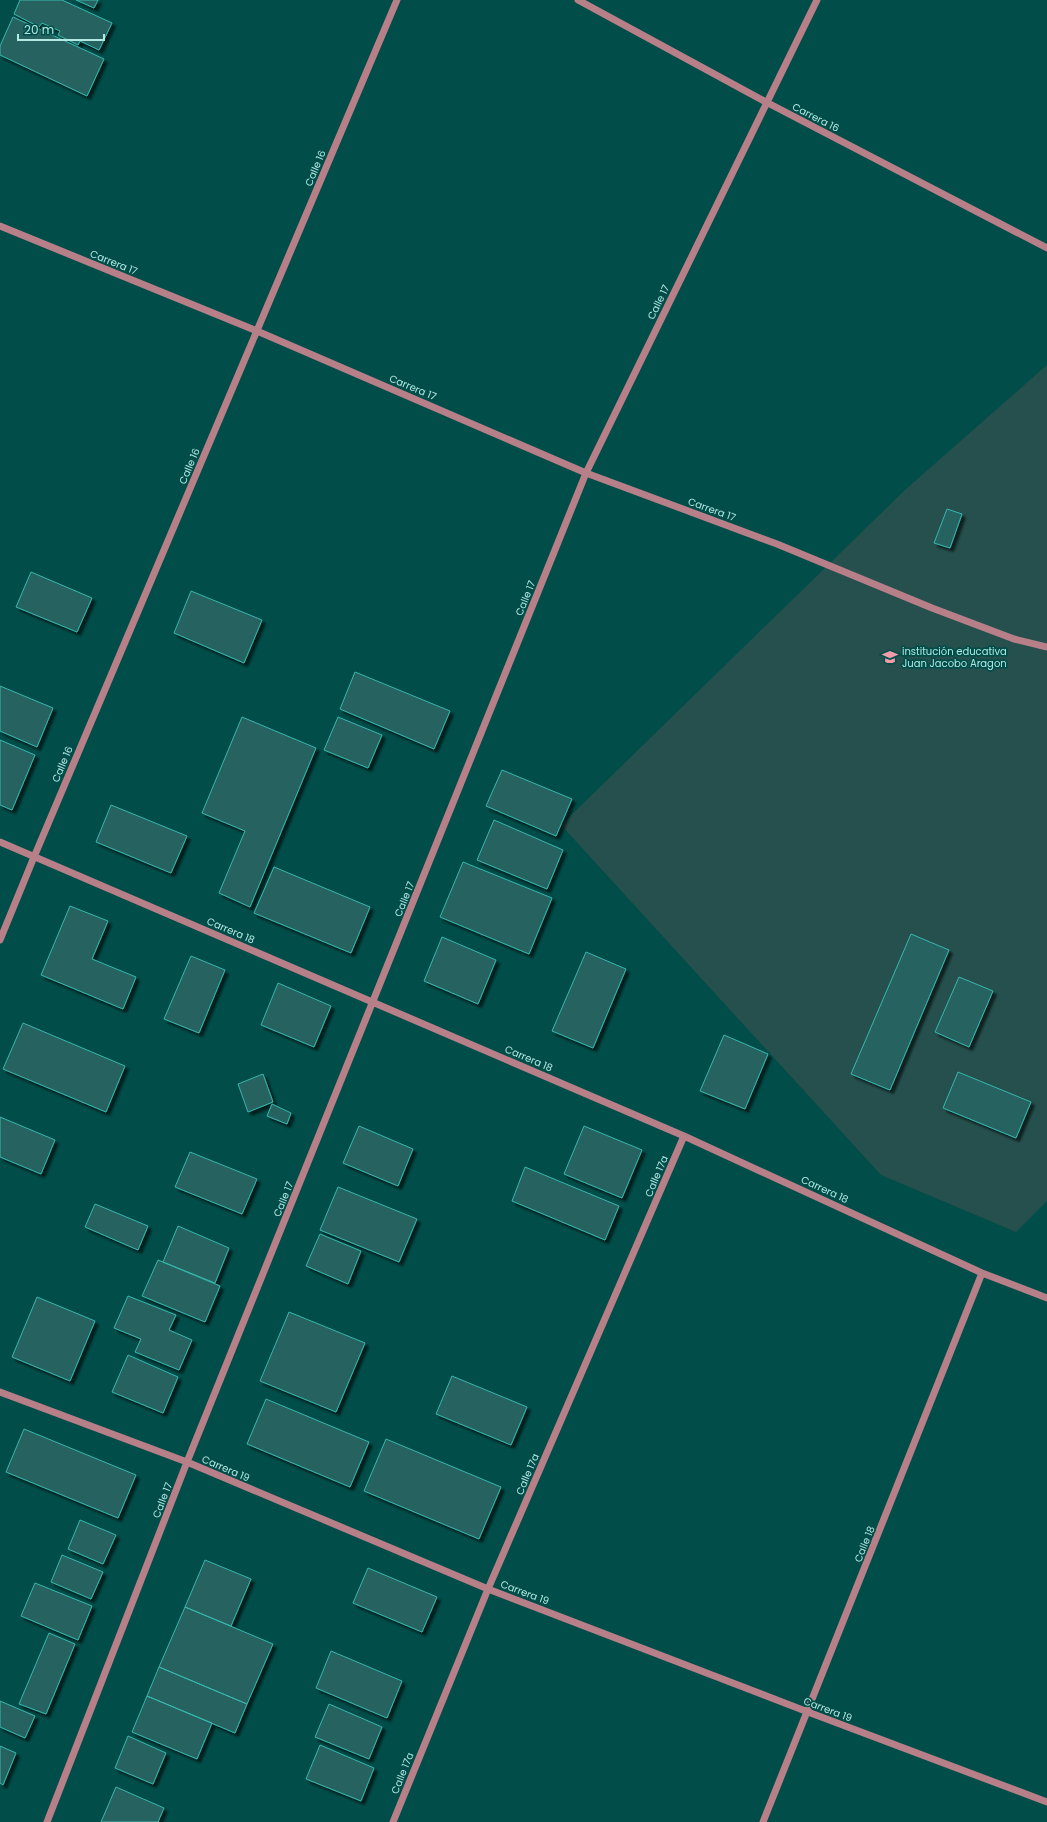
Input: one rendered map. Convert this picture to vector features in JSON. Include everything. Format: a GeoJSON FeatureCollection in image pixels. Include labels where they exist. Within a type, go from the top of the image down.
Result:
{"type":"FeatureCollection","features":[{"type":"Feature","properties":{"kind":"street","name":"Calle 16"},"geometry":{"type":"LineString","coordinates":[[0,940],[34,856],[397,0]]}},
{"type":"Feature","properties":{"kind":"street","name":"Carrera 16"},"geometry":{"type":"LineString","coordinates":[[578,0],[766,102],[1047,248]]}},
{"type":"Feature","properties":{"kind":"street","name":"Calle 17"},"geometry":{"type":"LineString","coordinates":[[47,1822],[188,1462],[586,473],[817,0]]}},
{"type":"Feature","properties":{"kind":"street","name":"Carrera 17"},"geometry":{"type":"LineString","coordinates":[[0,226],[257,331],[586,473],[820,561],[932,608],[1014,639],[1047,647]]}},
{"type":"Feature","properties":{"kind":"street","name":"Carrera 18"},"geometry":{"type":"LineString","coordinates":[[0,842],[684,1136],[982,1273],[1047,1298]]}},
{"type":"Feature","properties":{"kind":"street","name":"Calle 17a"},"geometry":{"type":"LineString","coordinates":[[393,1822],[488,1589],[684,1136]]}},
{"type":"Feature","properties":{"kind":"street","name":"Calle 18"},"geometry":{"type":"LineString","coordinates":[[763,1822],[982,1273]]}},
{"type":"Feature","properties":{"kind":"street","name":"Carrera 19"},"geometry":{"type":"LineString","coordinates":[[0,1392],[188,1462],[488,1589],[1047,1802]]}},
{"type":"Feature","properties":{"kind":"shaded area","name":"institución educativa Juan Jacobo Aragon"},"geometry":{"type":"Polygon","coordinates":[[[1047,365],[1047,1201],[1016,1232],[881,1175],[561,825],[906,489],[1047,365]]]}},
{"type":"Feature","properties":{"kind":"building"},"geometry":{"type":"Polygon","coordinates":[[[20,0],[62,0],[112,23],[99,50],[80,41],[78,45],[58,35],[60,31],[42,23],[39,27],[14,14],[20,0]]]}},
{"type":"Feature","properties":{"kind":"building"},"geometry":{"type":"Polygon","coordinates":[[[76,0],[98,0],[94,8],[76,0]]]}},
{"type":"Feature","properties":{"kind":"building"},"geometry":{"type":"Polygon","coordinates":[[[13,17],[104,59],[87,96],[0,55],[0,46],[13,17]]]}},
{"type":"Feature","properties":{"kind":"building"},"geometry":{"type":"Polygon","coordinates":[[[947,509],[962,514],[950,548],[934,543],[947,509]]]}},
{"type":"Feature","properties":{"kind":"building"},"geometry":{"type":"Polygon","coordinates":[[[31,572],[92,598],[77,632],[16,607],[31,572]]]}},
{"type":"Feature","properties":{"kind":"building"},"geometry":{"type":"Polygon","coordinates":[[[191,591],[262,620],[244,663],[174,633],[191,591]]]}},
{"type":"Feature","properties":{"kind":"building"},"geometry":{"type":"Polygon","coordinates":[[[355,672],[450,711],[434,749],[340,709],[355,672]]]}},
{"type":"Feature","properties":{"kind":"building"},"geometry":{"type":"Polygon","coordinates":[[[0,686],[53,708],[37,747],[0,731],[0,686]]]}},
{"type":"Feature","properties":{"kind":"building"},"geometry":{"type":"Polygon","coordinates":[[[242,717],[316,748],[250,907],[219,893],[245,831],[202,813],[242,717]]]}},
{"type":"Feature","properties":{"kind":"building"},"geometry":{"type":"Polygon","coordinates":[[[338,717],[382,735],[368,768],[324,750],[338,717]]]}},
{"type":"Feature","properties":{"kind":"building"},"geometry":{"type":"Polygon","coordinates":[[[0,740],[35,755],[12,810],[0,805],[0,740]]]}},
{"type":"Feature","properties":{"kind":"building"},"geometry":{"type":"Polygon","coordinates":[[[502,770],[572,799],[556,836],[486,806],[502,770]]]}},
{"type":"Feature","properties":{"kind":"building"},"geometry":{"type":"Polygon","coordinates":[[[111,805],[187,836],[171,873],[96,842],[111,805]]]}},
{"type":"Feature","properties":{"kind":"building"},"geometry":{"type":"Polygon","coordinates":[[[494,820],[563,850],[547,889],[477,860],[494,820]]]}},
{"type":"Feature","properties":{"kind":"building"},"geometry":{"type":"Polygon","coordinates":[[[463,862],[552,898],[529,954],[440,917],[463,862]]]}},
{"type":"Feature","properties":{"kind":"building"},"geometry":{"type":"Polygon","coordinates":[[[274,867],[370,907],[351,953],[254,913],[274,867]]]}},
{"type":"Feature","properties":{"kind":"building"},"geometry":{"type":"Polygon","coordinates":[[[70,906],[108,921],[92,959],[136,977],[123,1009],[41,975],[70,906]]]}},
{"type":"Feature","properties":{"kind":"building"},"geometry":{"type":"Polygon","coordinates":[[[911,934],[949,950],[890,1090],[851,1074],[911,934]]]}},
{"type":"Feature","properties":{"kind":"building"},"geometry":{"type":"Polygon","coordinates":[[[442,937],[496,960],[478,1004],[424,981],[442,937]]]}},
{"type":"Feature","properties":{"kind":"building"},"geometry":{"type":"Polygon","coordinates":[[[586,952],[626,969],[593,1048],[552,1031],[586,952]]]}},
{"type":"Feature","properties":{"kind":"building"},"geometry":{"type":"Polygon","coordinates":[[[191,956],[225,970],[199,1033],[164,1019],[191,956]]]}},
{"type":"Feature","properties":{"kind":"building"},"geometry":{"type":"Polygon","coordinates":[[[959,977],[993,991],[969,1047],[935,1032],[959,977]]]}},
{"type":"Feature","properties":{"kind":"building"},"geometry":{"type":"Polygon","coordinates":[[[278,983],[331,1006],[314,1047],[261,1025],[278,983]]]}},
{"type":"Feature","properties":{"kind":"building"},"geometry":{"type":"Polygon","coordinates":[[[23,1023],[125,1066],[106,1112],[3,1069],[23,1023]]]}},
{"type":"Feature","properties":{"kind":"building"},"geometry":{"type":"Polygon","coordinates":[[[724,1035],[768,1054],[745,1109],[700,1091],[724,1035]]]}},
{"type":"Feature","properties":{"kind":"building"},"geometry":{"type":"Polygon","coordinates":[[[958,1072],[1031,1102],[1016,1138],[943,1108],[958,1072]]]}},
{"type":"Feature","properties":{"kind":"building"},"geometry":{"type":"Polygon","coordinates":[[[263,1074],[273,1102],[248,1112],[238,1084],[263,1074]]]}},
{"type":"Feature","properties":{"kind":"building"},"geometry":{"type":"Polygon","coordinates":[[[272,1104],[291,1113],[287,1124],[267,1116],[272,1104]]]}},
{"type":"Feature","properties":{"kind":"building"},"geometry":{"type":"Polygon","coordinates":[[[0,1117],[55,1140],[41,1174],[0,1157],[0,1117]]]}},
{"type":"Feature","properties":{"kind":"building"},"geometry":{"type":"Polygon","coordinates":[[[359,1126],[413,1149],[398,1186],[343,1163],[359,1126]]]}},
{"type":"Feature","properties":{"kind":"building"},"geometry":{"type":"Polygon","coordinates":[[[584,1126],[642,1150],[622,1198],[564,1174],[584,1126]]]}},
{"type":"Feature","properties":{"kind":"building"},"geometry":{"type":"Polygon","coordinates":[[[190,1152],[257,1179],[242,1214],[175,1187],[190,1152]]]}},
{"type":"Feature","properties":{"kind":"building"},"geometry":{"type":"Polygon","coordinates":[[[525,1167],[619,1206],[605,1240],[512,1201],[525,1167]]]}},
{"type":"Feature","properties":{"kind":"building"},"geometry":{"type":"Polygon","coordinates":[[[338,1187],[417,1219],[399,1262],[320,1230],[338,1187]]]}},
{"type":"Feature","properties":{"kind":"building"},"geometry":{"type":"Polygon","coordinates":[[[95,1204],[148,1226],[138,1250],[85,1227],[95,1204]]]}},
{"type":"Feature","properties":{"kind":"building"},"geometry":{"type":"Polygon","coordinates":[[[178,1226],[229,1248],[215,1283],[163,1262],[178,1226]]]}},
{"type":"Feature","properties":{"kind":"building"},"geometry":{"type":"Polygon","coordinates":[[[320,1234],[361,1251],[348,1284],[306,1266],[320,1234]]]}},
{"type":"Feature","properties":{"kind":"building"},"geometry":{"type":"Polygon","coordinates":[[[158,1260],[220,1286],[205,1322],[142,1296],[158,1260]]]}},
{"type":"Feature","properties":{"kind":"building"},"geometry":{"type":"Polygon","coordinates":[[[128,1296],[176,1315],[169,1330],[192,1340],[179,1370],[135,1352],[141,1339],[114,1328],[128,1296]]]}},
{"type":"Feature","properties":{"kind":"building"},"geometry":{"type":"Polygon","coordinates":[[[37,1297],[95,1321],[70,1381],[12,1357],[37,1297]]]}},
{"type":"Feature","properties":{"kind":"building"},"geometry":{"type":"Polygon","coordinates":[[[289,1312],[365,1343],[336,1412],[260,1381],[289,1312]]]}},
{"type":"Feature","properties":{"kind":"building"},"geometry":{"type":"Polygon","coordinates":[[[128,1355],[178,1377],[163,1413],[112,1392],[128,1355]]]}},
{"type":"Feature","properties":{"kind":"building"},"geometry":{"type":"Polygon","coordinates":[[[452,1376],[527,1407],[511,1445],[436,1414],[452,1376]]]}},
{"type":"Feature","properties":{"kind":"building"},"geometry":{"type":"Polygon","coordinates":[[[266,1399],[369,1442],[350,1487],[247,1444],[266,1399]]]}},
{"type":"Feature","properties":{"kind":"building"},"geometry":{"type":"Polygon","coordinates":[[[24,1429],[136,1475],[118,1518],[6,1472],[24,1429]]]}},
{"type":"Feature","properties":{"kind":"building"},"geometry":{"type":"Polygon","coordinates":[[[386,1439],[501,1487],[479,1539],[364,1491],[386,1439]]]}},
{"type":"Feature","properties":{"kind":"building"},"geometry":{"type":"Polygon","coordinates":[[[80,1520],[116,1535],[103,1564],[68,1549],[80,1520]]]}},
{"type":"Feature","properties":{"kind":"building"},"geometry":{"type":"Polygon","coordinates":[[[62,1555],[103,1572],[91,1599],[51,1582],[62,1555]]]}},
{"type":"Feature","properties":{"kind":"building"},"geometry":{"type":"Polygon","coordinates":[[[205,1560],[251,1579],[231,1626],[185,1607],[205,1560]]]}},
{"type":"Feature","properties":{"kind":"building"},"geometry":{"type":"Polygon","coordinates":[[[368,1568],[437,1597],[422,1632],[353,1603],[368,1568]]]}},
{"type":"Feature","properties":{"kind":"building"},"geometry":{"type":"Polygon","coordinates":[[[35,1583],[92,1606],[78,1640],[21,1616],[35,1583]]]}},
{"type":"Feature","properties":{"kind":"building"},"geometry":{"type":"Polygon","coordinates":[[[185,1607],[273,1644],[247,1704],[159,1667],[185,1607]]]}},
{"type":"Feature","properties":{"kind":"building"},"geometry":{"type":"Polygon","coordinates":[[[49,1633],[75,1644],[46,1714],[19,1704],[49,1633]]]}},
{"type":"Feature","properties":{"kind":"building"},"geometry":{"type":"Polygon","coordinates":[[[331,1651],[402,1681],[387,1718],[316,1688],[331,1651]]]}},
{"type":"Feature","properties":{"kind":"building"},"geometry":{"type":"Polygon","coordinates":[[[159,1667],[247,1704],[235,1733],[147,1696],[159,1667]]]}},
{"type":"Feature","properties":{"kind":"building"},"geometry":{"type":"Polygon","coordinates":[[[147,1696],[212,1723],[197,1759],[132,1732],[147,1696]]]}},
{"type":"Feature","properties":{"kind":"building"},"geometry":{"type":"Polygon","coordinates":[[[0,1701],[35,1716],[25,1738],[0,1727],[0,1701]]]}},
{"type":"Feature","properties":{"kind":"building"},"geometry":{"type":"Polygon","coordinates":[[[329,1704],[382,1727],[369,1759],[315,1737],[329,1704]]]}},
{"type":"Feature","properties":{"kind":"building"},"geometry":{"type":"Polygon","coordinates":[[[128,1736],[166,1753],[153,1784],[115,1768],[128,1736]]]}},
{"type":"Feature","properties":{"kind":"building"},"geometry":{"type":"Polygon","coordinates":[[[320,1745],[374,1768],[361,1801],[306,1779],[320,1745]]]}},
{"type":"Feature","properties":{"kind":"building"},"geometry":{"type":"Polygon","coordinates":[[[0,1746],[16,1753],[3,1785],[0,1783],[0,1746]]]}},
{"type":"Feature","properties":{"kind":"building"},"geometry":{"type":"Polygon","coordinates":[[[116,1787],[164,1808],[158,1822],[101,1822],[116,1787]]]}},
{"type":"Feature","properties":{"kind":"place","name":"institución educativa Juan Jacobo Aragon"},"geometry":{"type":"Point","coordinates":[890,657]}}]}
